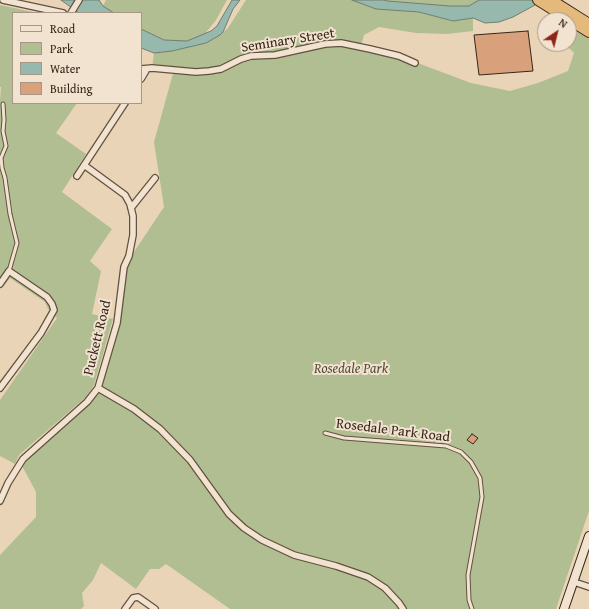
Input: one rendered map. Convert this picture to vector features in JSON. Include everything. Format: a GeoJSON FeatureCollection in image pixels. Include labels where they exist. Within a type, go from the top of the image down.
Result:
{"type":"FeatureCollection","features":[{"type":"Feature","properties":{"kind":"highway"},"geometry":{"type":"LineString","coordinates":[[538,0],[553,4],[589,24]]}},
{"type":"Feature","properties":{"kind":"highway"},"geometry":{"type":"LineString","coordinates":[[553,4],[589,32]]}},
{"type":"Feature","properties":{"kind":"main road"},"geometry":{"type":"LineString","coordinates":[[564,609],[589,536]]}},
{"type":"Feature","properties":{"kind":"street"},"geometry":{"type":"LineString","coordinates":[[3,0],[58,12]]}},
{"type":"Feature","properties":{"kind":"street"},"geometry":{"type":"LineString","coordinates":[[72,11],[79,0]]}},
{"type":"Feature","properties":{"kind":"street","name":"Seminary Street"},"geometry":{"type":"LineString","coordinates":[[144,69],[152,68],[196,72],[209,71],[221,69],[241,59],[251,56],[296,52],[325,44],[341,44],[370,49],[399,56],[415,62]]}},
{"type":"Feature","properties":{"kind":"street"},"geometry":{"type":"LineString","coordinates":[[77,176],[124,104]]}},
{"type":"Feature","properties":{"kind":"street","name":"Puckett Road"},"geometry":{"type":"LineString","coordinates":[[0,501],[23,459],[87,402],[98,388],[117,323],[124,267],[129,256],[134,235],[133,216],[125,195],[84,165]]}},
{"type":"Feature","properties":{"kind":"street"},"geometry":{"type":"LineString","coordinates":[[131,208],[155,178]]}},
{"type":"Feature","properties":{"kind":"street"},"geometry":{"type":"LineString","coordinates":[[0,284],[9,271],[48,297],[54,310],[41,333],[0,388]]}},
{"type":"Feature","properties":{"kind":"street"},"geometry":{"type":"LineString","coordinates":[[98,388],[134,409],[160,429],[190,460],[229,514],[244,528],[262,540],[294,555],[336,566],[368,577],[385,588],[403,609]]}},
{"type":"Feature","properties":{"kind":"street"},"geometry":{"type":"LineString","coordinates":[[574,582],[589,587]]}},
{"type":"Feature","properties":{"kind":"street"},"geometry":{"type":"LineString","coordinates":[[125,609],[133,598],[138,597],[155,609]]}},
{"type":"Feature","properties":{"kind":"lane"},"geometry":{"type":"LineString","coordinates":[[3,104],[3,131],[6,146],[1,158],[2,168],[17,243],[15,255],[9,271]]}},
{"type":"Feature","properties":{"kind":"lane","name":"Rosedale Park Road"},"geometry":{"type":"LineString","coordinates":[[325,433],[344,438],[446,446],[461,452],[471,462],[480,478],[482,497],[468,575],[469,600],[472,609]]}},
{"type":"Feature","properties":{"kind":"green space"},"geometry":{"type":"Polygon","coordinates":[[[106,0],[227,0],[216,20],[204,35],[187,41],[164,40],[142,29],[142,12],[112,12],[103,6],[106,0]]]}},
{"type":"Feature","properties":{"kind":"green space","name":"Rosedale Park"},"geometry":{"type":"Polygon","coordinates":[[[246,0],[352,0],[376,9],[419,12],[453,21],[473,18],[473,31],[447,34],[416,33],[379,27],[364,35],[361,46],[399,56],[471,83],[510,91],[538,83],[568,71],[574,53],[573,52],[577,52],[577,32],[589,39],[589,511],[556,609],[230,609],[166,564],[159,569],[150,569],[136,589],[101,563],[93,580],[82,593],[84,606],[81,609],[0,609],[0,555],[36,517],[36,492],[21,464],[98,388],[117,323],[124,267],[164,207],[154,142],[174,70],[152,68],[154,53],[172,51],[206,43],[220,35],[228,28],[246,0]]]}},
{"type":"Feature","properties":{"kind":"green space"},"geometry":{"type":"Polygon","coordinates":[[[384,0],[479,0],[469,6],[450,6],[384,0]]]}},
{"type":"Feature","properties":{"kind":"green space"},"geometry":{"type":"Polygon","coordinates":[[[0,5],[33,12],[12,12],[12,104],[76,104],[56,133],[86,154],[62,192],[112,229],[90,261],[101,271],[92,314],[113,319],[94,385],[86,397],[19,455],[15,464],[0,456],[0,400],[57,318],[48,309],[45,302],[10,278],[3,287],[0,285],[0,5]]]}},
{"type":"Feature","properties":{"kind":"water"},"geometry":{"type":"Polygon","coordinates":[[[61,0],[99,0],[103,6],[112,12],[78,12],[61,0]]]}},
{"type":"Feature","properties":{"kind":"water"},"geometry":{"type":"Polygon","coordinates":[[[232,0],[240,0],[233,9],[223,32],[206,43],[172,51],[154,53],[142,48],[142,29],[164,40],[187,41],[211,31],[217,26],[232,0]]]}},
{"type":"Feature","properties":{"kind":"water"},"geometry":{"type":"Polygon","coordinates":[[[352,0],[384,0],[450,6],[469,6],[479,0],[541,0],[513,17],[499,22],[485,23],[473,18],[453,21],[419,12],[376,9],[352,0]]]}},
{"type":"Feature","properties":{"kind":"building"},"geometry":{"type":"Polygon","coordinates":[[[528,31],[533,71],[479,75],[474,35],[528,31]]]}},
{"type":"Feature","properties":{"kind":"building"},"geometry":{"type":"Polygon","coordinates":[[[472,434],[478,438],[473,444],[467,440],[472,434]]]}}]}
